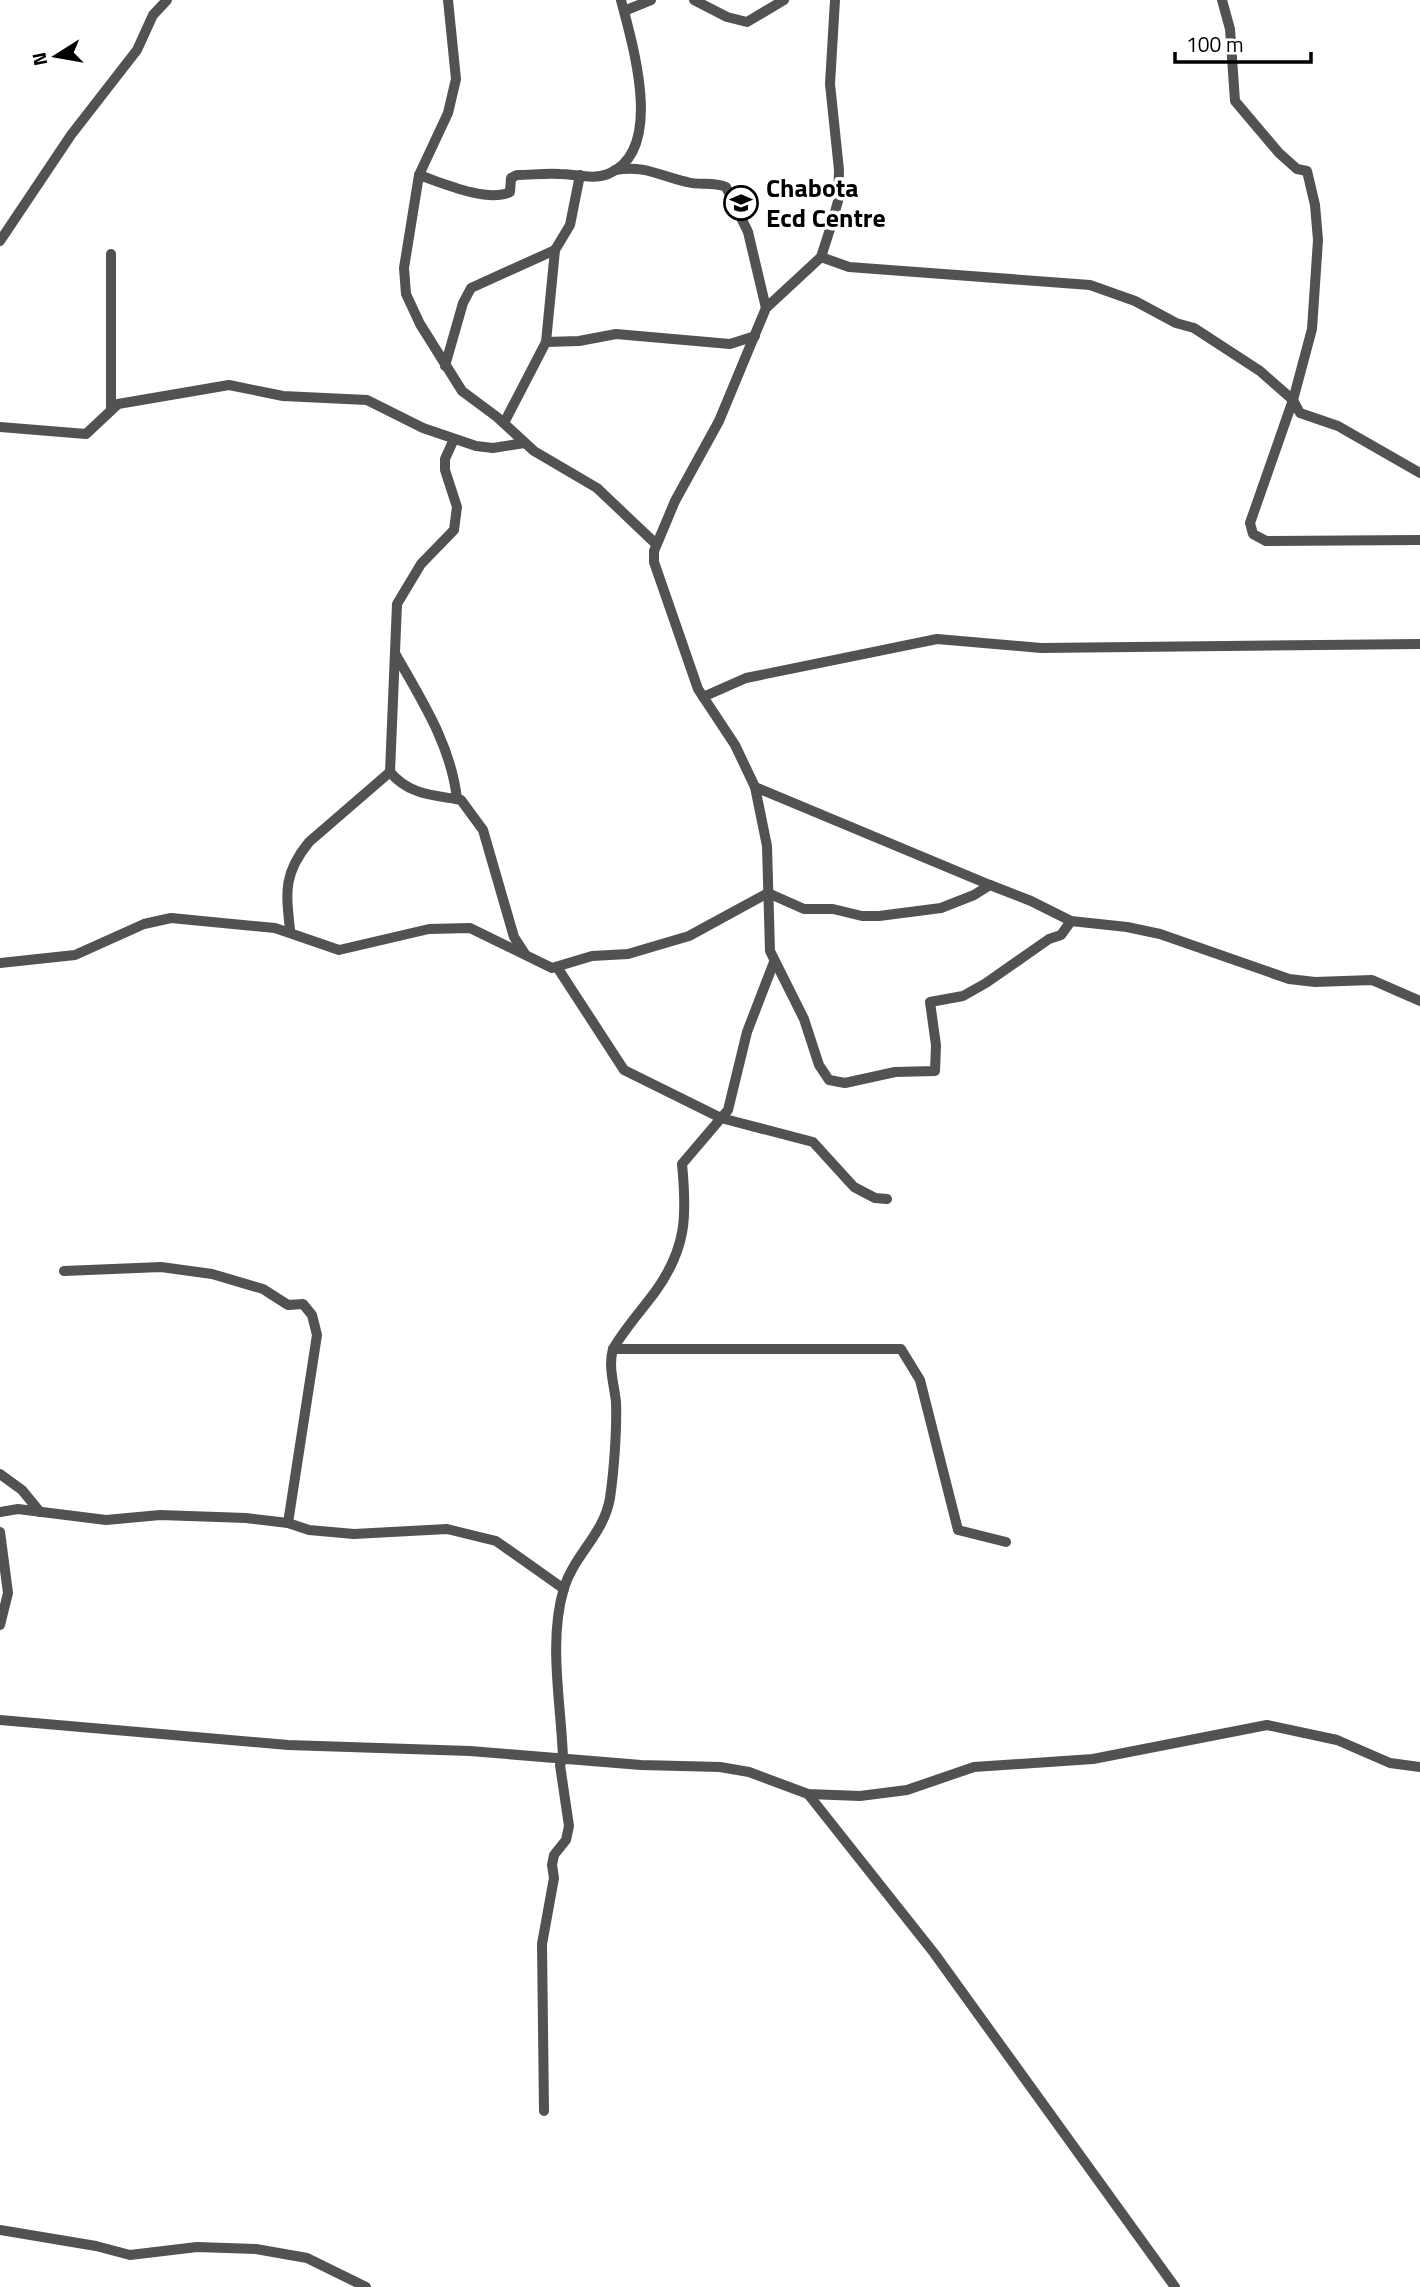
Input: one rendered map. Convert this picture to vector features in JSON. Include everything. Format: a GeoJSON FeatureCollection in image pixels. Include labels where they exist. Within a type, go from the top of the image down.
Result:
{"type":"FeatureCollection","features":[{"type":"Feature","properties":{"kind":"street"},"geometry":{"type":"LineString","coordinates":[[0,242],[71,135],[137,50],[153,15],[167,0]]}},
{"type":"Feature","properties":{"kind":"street"},"geometry":{"type":"LineString","coordinates":[[448,0],[456,79],[448,113],[419,175],[403,281],[411,307],[462,391],[504,423],[524,443],[561,469],[597,488],[656,544]]}},
{"type":"Feature","properties":{"kind":"street"},"geometry":{"type":"LineString","coordinates":[[615,170],[635,148],[642,96],[623,5],[651,0]]}},
{"type":"Feature","properties":{"kind":"street"},"geometry":{"type":"LineString","coordinates":[[694,0],[727,17],[747,22],[784,0]]}},
{"type":"Feature","properties":{"kind":"street"},"geometry":{"type":"LineString","coordinates":[[835,0],[830,84],[839,170],[838,201],[821,257],[766,308],[719,421],[675,501],[656,544],[654,562],[703,697],[734,746],[755,788],[767,846],[768,938],[774,962],[804,1019],[824,1075],[829,1080],[845,1083],[895,1072],[935,1071],[936,1045],[930,1002],[963,996],[986,983],[1049,939],[1061,935],[1071,921]]}},
{"type":"Feature","properties":{"kind":"street"},"geometry":{"type":"LineString","coordinates":[[1222,0],[1230,29],[1236,101],[1279,153],[1297,169],[1307,171],[1315,205],[1318,266],[1312,329],[1293,400],[1250,523],[1253,534],[1266,541],[1420,540]]}},
{"type":"Feature","properties":{"kind":"street"},"geometry":{"type":"LineString","coordinates":[[419,175],[467,192],[505,194],[510,192],[513,176],[603,175],[615,170],[640,168],[688,183],[711,183],[726,187],[748,232],[766,308]]}},
{"type":"Feature","properties":{"kind":"street"},"geometry":{"type":"LineString","coordinates":[[504,423],[546,342],[555,250],[570,225],[580,175]]}},
{"type":"Feature","properties":{"kind":"street"},"geometry":{"type":"LineString","coordinates":[[445,366],[463,303],[471,288],[555,250]]}},
{"type":"Feature","properties":{"kind":"street"},"geometry":{"type":"LineString","coordinates":[[111,254],[111,409]]}},
{"type":"Feature","properties":{"kind":"street"},"geometry":{"type":"LineString","coordinates":[[821,257],[849,267],[1090,285],[1135,301],[1176,323],[1194,328],[1260,371],[1293,400],[1300,413],[1338,426],[1420,473]]}},
{"type":"Feature","properties":{"kind":"street"},"geometry":{"type":"LineString","coordinates":[[546,342],[617,334],[730,344],[755,336]]}},
{"type":"Feature","properties":{"kind":"street"},"geometry":{"type":"LineString","coordinates":[[0,427],[86,434],[111,409],[128,401],[229,385],[283,396],[367,400],[423,428],[485,448],[524,443]]}},
{"type":"Feature","properties":{"kind":"street"},"geometry":{"type":"LineString","coordinates":[[290,930],[286,892],[289,873],[299,855],[309,842],[390,772],[395,615],[403,592],[421,564],[454,530],[457,507],[445,470],[445,459],[454,439]]}},
{"type":"Feature","properties":{"kind":"street"},"geometry":{"type":"LineString","coordinates":[[703,697],[746,678],[937,639],[1041,648],[1420,644]]}},
{"type":"Feature","properties":{"kind":"street"},"geometry":{"type":"LineString","coordinates":[[395,653],[425,701],[451,765],[457,799]]}},
{"type":"Feature","properties":{"kind":"street"},"geometry":{"type":"LineString","coordinates":[[390,772],[411,791],[461,800],[483,830],[514,937],[526,956]]}},
{"type":"Feature","properties":{"kind":"street"},"geometry":{"type":"LineString","coordinates":[[755,788],[1071,921],[1127,927],[1160,934],[1289,979],[1315,982],[1372,980],[1420,1001]]}},
{"type":"Feature","properties":{"kind":"street"},"geometry":{"type":"LineString","coordinates":[[768,893],[804,909],[832,909],[862,916],[879,916],[941,908],[974,895],[990,885]]}},
{"type":"Feature","properties":{"kind":"street"},"geometry":{"type":"LineString","coordinates":[[0,963],[84,952],[158,920],[244,923],[290,930],[330,949],[339,950],[429,929],[470,928],[543,966],[557,967],[592,956],[628,954],[689,936],[768,893]]}},
{"type":"Feature","properties":{"kind":"street"},"geometry":{"type":"LineString","coordinates":[[544,2111],[542,1944],[555,1878],[552,1865],[555,1855],[566,1840],[569,1826],[560,1765],[564,1758],[561,1692],[555,1658],[564,1589],[596,1537],[609,1507],[616,1412],[611,1359],[613,1349],[654,1293],[678,1252],[686,1199],[682,1164],[685,1156],[728,1110],[747,1032],[774,962]]}},
{"type":"Feature","properties":{"kind":"street"},"geometry":{"type":"LineString","coordinates":[[557,967],[624,1070],[721,1118],[813,1142],[854,1187],[875,1198],[887,1199]]}},
{"type":"Feature","properties":{"kind":"street"},"geometry":{"type":"LineString","coordinates":[[64,1272],[161,1267],[212,1274],[263,1289],[288,1305],[303,1304],[312,1315],[317,1335],[288,1523]]}},
{"type":"Feature","properties":{"kind":"street"},"geometry":{"type":"LineString","coordinates":[[613,1349],[901,1349],[920,1380],[958,1530],[1006,1542]]}},
{"type":"Feature","properties":{"kind":"street"},"geometry":{"type":"LineString","coordinates":[[0,1474],[22,1490],[40,1512]]}},
{"type":"Feature","properties":{"kind":"street"},"geometry":{"type":"LineString","coordinates":[[0,1512],[18,1509],[86,1519],[122,1520],[160,1515],[246,1518],[288,1523],[330,1533],[389,1534],[447,1529],[476,1534],[517,1554],[550,1582],[564,1589]]}},
{"type":"Feature","properties":{"kind":"street"},"geometry":{"type":"LineString","coordinates":[[0,1532],[8,1593],[0,1625]]}},
{"type":"Feature","properties":{"kind":"street"},"geometry":{"type":"LineString","coordinates":[[0,1720],[288,1745],[415,1748],[720,1768],[749,1772],[808,1794],[893,1794],[974,1767],[1093,1759],[1267,1725],[1337,1740],[1390,1763],[1420,1767]]}},
{"type":"Feature","properties":{"kind":"street"},"geometry":{"type":"LineString","coordinates":[[808,1794],[934,1953],[1175,2287]]}},
{"type":"Feature","properties":{"kind":"street"},"geometry":{"type":"LineString","coordinates":[[0,2230],[96,2246],[130,2255],[197,2247],[256,2249],[307,2258],[366,2287]]}},
{"type":"Feature","properties":{"kind":"place","name":"Chabota Ecd Centre"},"geometry":{"type":"Point","coordinates":[741,203]}}]}
